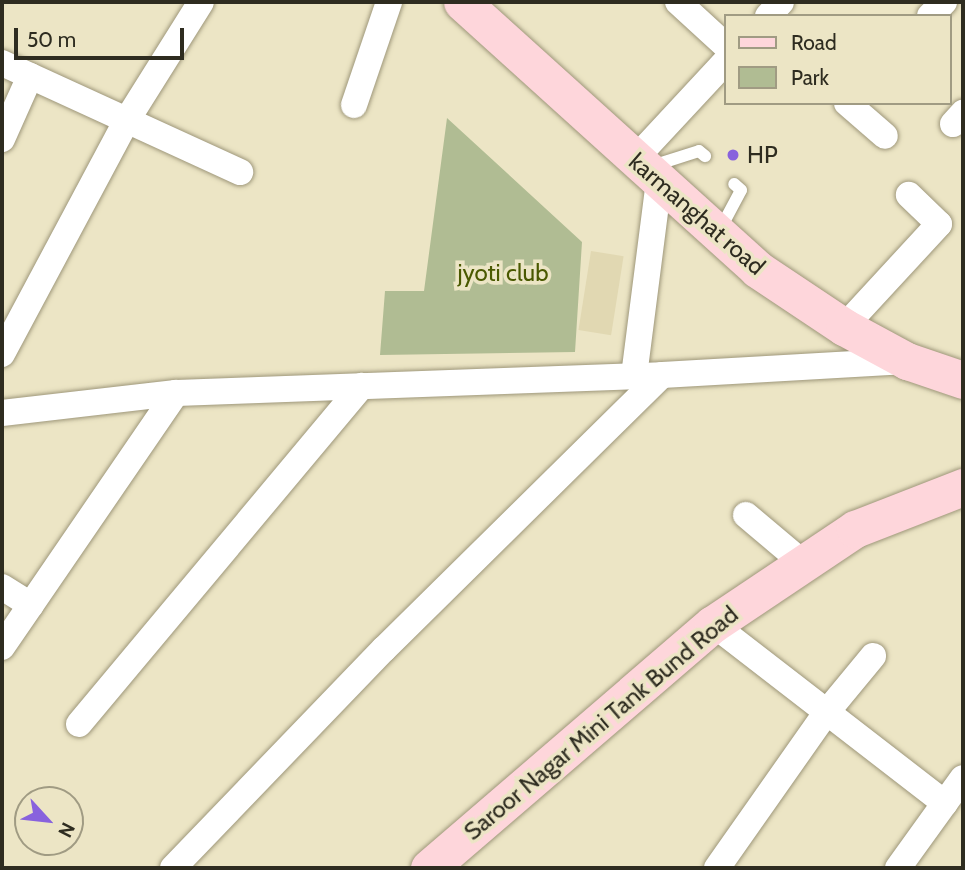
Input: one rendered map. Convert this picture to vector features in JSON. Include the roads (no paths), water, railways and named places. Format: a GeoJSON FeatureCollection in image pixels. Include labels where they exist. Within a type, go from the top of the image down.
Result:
{"type":"FeatureCollection","features":[{"type":"Feature","properties":{"kind":"main road","name":"karmanghat road"},"geometry":{"type":"LineString","coordinates":[[462,2],[757,270],[844,327],[907,361],[963,380]]}},
{"type":"Feature","properties":{"kind":"main road","name":"Saroor Nagar Mini Tank Bund Road"},"geometry":{"type":"LineString","coordinates":[[429,868],[713,624],[855,528],[963,486]]}},
{"type":"Feature","properties":{"kind":"street"},"geometry":{"type":"LineString","coordinates":[[2,354],[127,120],[201,2]]}},
{"type":"Feature","properties":{"kind":"street"},"geometry":{"type":"LineString","coordinates":[[354,105],[390,2]]}},
{"type":"Feature","properties":{"kind":"street"},"geometry":{"type":"LineString","coordinates":[[678,2],[724,44]]}},
{"type":"Feature","properties":{"kind":"street"},"geometry":{"type":"LineString","coordinates":[[2,63],[240,172]]}},
{"type":"Feature","properties":{"kind":"street"},"geometry":{"type":"LineString","coordinates":[[634,376],[645,169],[724,63]]}},
{"type":"Feature","properties":{"kind":"street"},"geometry":{"type":"LineString","coordinates":[[2,139],[30,76]]}},
{"type":"Feature","properties":{"kind":"street"},"geometry":{"type":"LineString","coordinates":[[849,105],[885,136]]}},
{"type":"Feature","properties":{"kind":"street"},"geometry":{"type":"LineString","coordinates":[[844,327],[951,226],[909,195]]}},
{"type":"Feature","properties":{"kind":"street"},"geometry":{"type":"LineString","coordinates":[[2,413],[176,393],[662,375],[907,361]]}},
{"type":"Feature","properties":{"kind":"street"},"geometry":{"type":"LineString","coordinates":[[173,868],[383,649],[662,375]]}},
{"type":"Feature","properties":{"kind":"street"},"geometry":{"type":"LineString","coordinates":[[79,723],[362,386]]}},
{"type":"Feature","properties":{"kind":"street"},"geometry":{"type":"LineString","coordinates":[[2,647],[176,393]]}},
{"type":"Feature","properties":{"kind":"street"},"geometry":{"type":"LineString","coordinates":[[747,515],[803,563]]}},
{"type":"Feature","properties":{"kind":"street"},"geometry":{"type":"LineString","coordinates":[[2,587],[31,605]]}},
{"type":"Feature","properties":{"kind":"street"},"geometry":{"type":"LineString","coordinates":[[713,624],[945,803]]}},
{"type":"Feature","properties":{"kind":"street"},"geometry":{"type":"LineString","coordinates":[[717,868],[826,713],[873,656]]}},
{"type":"Feature","properties":{"kind":"street"},"geometry":{"type":"LineString","coordinates":[[898,868],[963,778]]}},
{"type":"Feature","properties":{"kind":"lane"},"geometry":{"type":"LineString","coordinates":[[645,169],[699,151],[705,156]]}},
{"type":"Feature","properties":{"kind":"lane"},"geometry":{"type":"LineString","coordinates":[[729,245],[723,224],[741,190],[734,184]]}},
{"type":"Feature","properties":{"kind":"place","name":"HP"},"geometry":{"type":"Point","coordinates":[733,155]}},
{"type":"Feature","properties":{"kind":"park label","name":"jyoti club"},"geometry":{"type":"Point","coordinates":[503,273]}}]}
